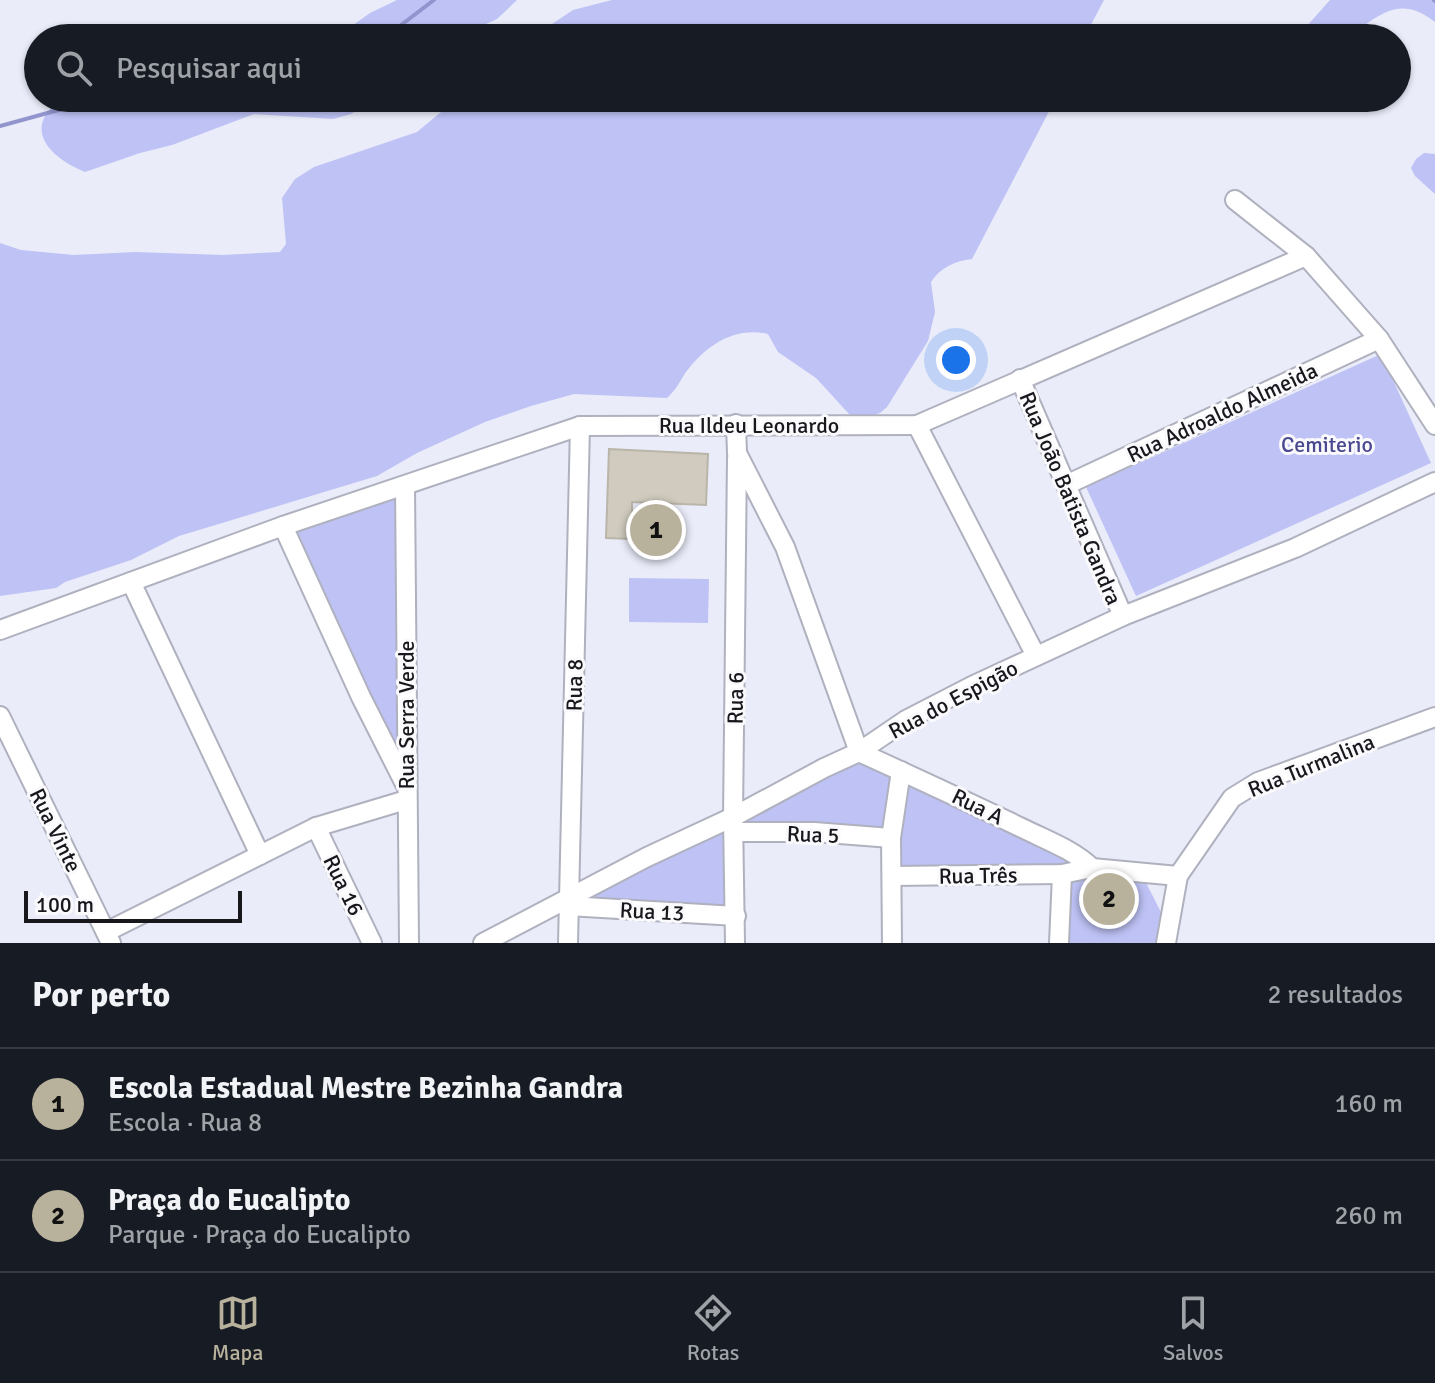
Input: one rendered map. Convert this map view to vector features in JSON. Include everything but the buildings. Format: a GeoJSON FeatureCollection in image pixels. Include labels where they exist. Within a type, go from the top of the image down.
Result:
{"type":"FeatureCollection","features":[{"type":"Feature","properties":{"kind":"street"},"geometry":{"type":"LineString","coordinates":[[1235,200],[1306,256],[1379,339],[1435,425]]}},
{"type":"Feature","properties":{"kind":"street"},"geometry":{"type":"LineString","coordinates":[[1036,656],[917,425],[1306,256]]}},
{"type":"Feature","properties":{"kind":"street","name":"Rua Adroaldo Almeida"},"geometry":{"type":"LineString","coordinates":[[1066,485],[1379,339]]}},
{"type":"Feature","properties":{"kind":"street","name":"Rua João Batista Gandra"},"geometry":{"type":"LineString","coordinates":[[1020,379],[1123,616]]}},
{"type":"Feature","properties":{"kind":"street"},"geometry":{"type":"LineString","coordinates":[[736,424],[737,453],[785,547],[859,752]]}},
{"type":"Feature","properties":{"kind":"street","name":"Rua Ildeu Leonardo"},"geometry":{"type":"LineString","coordinates":[[0,630],[283,526],[580,426],[917,425]]}},
{"type":"Feature","properties":{"kind":"street","name":"Rua 8"},"geometry":{"type":"LineString","coordinates":[[568,943],[580,426]]}},
{"type":"Feature","properties":{"kind":"street","name":"Rua 6"},"geometry":{"type":"LineString","coordinates":[[735,943],[737,453]]}},
{"type":"Feature","properties":{"kind":"street","name":"Rua do Espigão"},"geometry":{"type":"LineString","coordinates":[[483,943],[568,902],[647,857],[734,825],[824,768],[859,752],[906,720],[1036,656],[1123,616],[1295,548],[1435,482]]}},
{"type":"Feature","properties":{"kind":"street","name":"Rua Serra Verde"},"geometry":{"type":"LineString","coordinates":[[405,486],[409,943]]}},
{"type":"Feature","properties":{"kind":"street"},"geometry":{"type":"LineString","coordinates":[[109,938],[316,827],[406,792],[283,526]]}},
{"type":"Feature","properties":{"kind":"street"},"geometry":{"type":"LineString","coordinates":[[131,582],[260,855]]}},
{"type":"Feature","properties":{"kind":"street","name":"Rua Vinte"},"geometry":{"type":"LineString","coordinates":[[0,716],[109,938]]}},
{"type":"Feature","properties":{"kind":"street","name":"Rua Turmalina"},"geometry":{"type":"LineString","coordinates":[[1178,876],[1232,798],[1258,782],[1435,717]]}},
{"type":"Feature","properties":{"kind":"street","name":"Rua A"},"geometry":{"type":"LineString","coordinates":[[859,752],[1054,844],[1092,868]]}},
{"type":"Feature","properties":{"kind":"street"},"geometry":{"type":"LineString","coordinates":[[892,943],[891,838],[901,771]]}},
{"type":"Feature","properties":{"kind":"street","name":"Rua 5"},"geometry":{"type":"LineString","coordinates":[[734,825],[891,838]]}},
{"type":"Feature","properties":{"kind":"street","name":"Rua 16"},"geometry":{"type":"LineString","coordinates":[[316,827],[372,943]]}},
{"type":"Feature","properties":{"kind":"street"},"geometry":{"type":"LineString","coordinates":[[1092,868],[1178,876],[1166,943]]}},
{"type":"Feature","properties":{"kind":"street","name":"Rua Três"},"geometry":{"type":"LineString","coordinates":[[893,876],[1062,874],[1092,868]]}},
{"type":"Feature","properties":{"kind":"street"},"geometry":{"type":"LineString","coordinates":[[1059,943],[1062,874]]}},
{"type":"Feature","properties":{"kind":"street","name":"Rua 13"},"geometry":{"type":"LineString","coordinates":[[568,902],[736,916]]}},
{"type":"Feature","properties":{"kind":"green space"},"geometry":{"type":"Polygon","coordinates":[[[397,0],[517,0],[497,19],[486,24],[355,24],[397,0]]]}},
{"type":"Feature","properties":{"kind":"green space"},"geometry":{"type":"Polygon","coordinates":[[[612,0],[1104,0],[1091,24],[552,24],[573,10],[612,0]]]}},
{"type":"Feature","properties":{"kind":"green space"},"geometry":{"type":"Polygon","coordinates":[[[1330,0],[1435,0],[1435,22],[1416,11],[1398,9],[1367,24],[1309,24],[1330,0]]]}},
{"type":"Feature","properties":{"kind":"green space"},"geometry":{"type":"Polygon","coordinates":[[[49,112],[354,112],[333,119],[254,114],[172,145],[85,172],[50,149],[42,130],[49,112]]]}},
{"type":"Feature","properties":{"kind":"green space"},"geometry":{"type":"Polygon","coordinates":[[[441,112],[1049,112],[972,259],[949,266],[931,282],[935,312],[928,341],[887,407],[880,413],[850,415],[816,378],[778,352],[768,334],[733,335],[712,346],[694,362],[667,398],[574,394],[531,406],[485,422],[417,453],[377,476],[179,536],[131,560],[65,582],[56,588],[0,596],[0,243],[21,250],[74,255],[280,252],[286,244],[282,198],[295,179],[314,167],[417,132],[441,112]]]}},
{"type":"Feature","properties":{"kind":"green space"},"geometry":{"type":"Polygon","coordinates":[[[1424,153],[1435,154],[1435,194],[1415,176],[1411,168],[1424,153]]]}},
{"type":"Feature","properties":{"kind":"green space","name":"Cemiterio"},"geometry":{"type":"Polygon","coordinates":[[[1381,354],[1431,463],[1136,596],[1086,487],[1381,354]]]}},
{"type":"Feature","properties":{"kind":"green space"},"geometry":{"type":"Polygon","coordinates":[[[404,491],[403,766],[286,527],[404,491]]]}},
{"type":"Feature","properties":{"kind":"green space"},"geometry":{"type":"Polygon","coordinates":[[[629,578],[709,579],[708,623],[629,622],[629,578]]]}},
{"type":"Feature","properties":{"kind":"green space"},"geometry":{"type":"Polygon","coordinates":[[[857,757],[900,778],[888,834],[816,832],[745,822],[857,757]]]}},
{"type":"Feature","properties":{"kind":"green space"},"geometry":{"type":"Polygon","coordinates":[[[904,775],[1090,867],[895,869],[904,775]]]}},
{"type":"Feature","properties":{"kind":"green space"},"geometry":{"type":"Polygon","coordinates":[[[732,821],[734,913],[569,902],[732,821]]]}},
{"type":"Feature","properties":{"kind":"green space"},"geometry":{"type":"Polygon","coordinates":[[[1088,871],[1142,875],[1165,920],[1160,943],[1062,943],[1065,878],[1088,871]]]}},
{"type":"Feature","properties":{"kind":"waterway"},"geometry":{"type":"LineString","coordinates":[[402,24],[434,0]]}},
{"type":"Feature","properties":{"kind":"waterway"},"geometry":{"type":"LineString","coordinates":[[0,126],[51,112]]}},
{"type":"Feature","properties":{"kind":"place","name":"Escola Estadual Mestre Bezinha Gandra"},"geometry":{"type":"Point","coordinates":[656,530]}},
{"type":"Feature","properties":{"kind":"place","name":"Praça do Eucalipto"},"geometry":{"type":"Point","coordinates":[1109,899]}}]}
